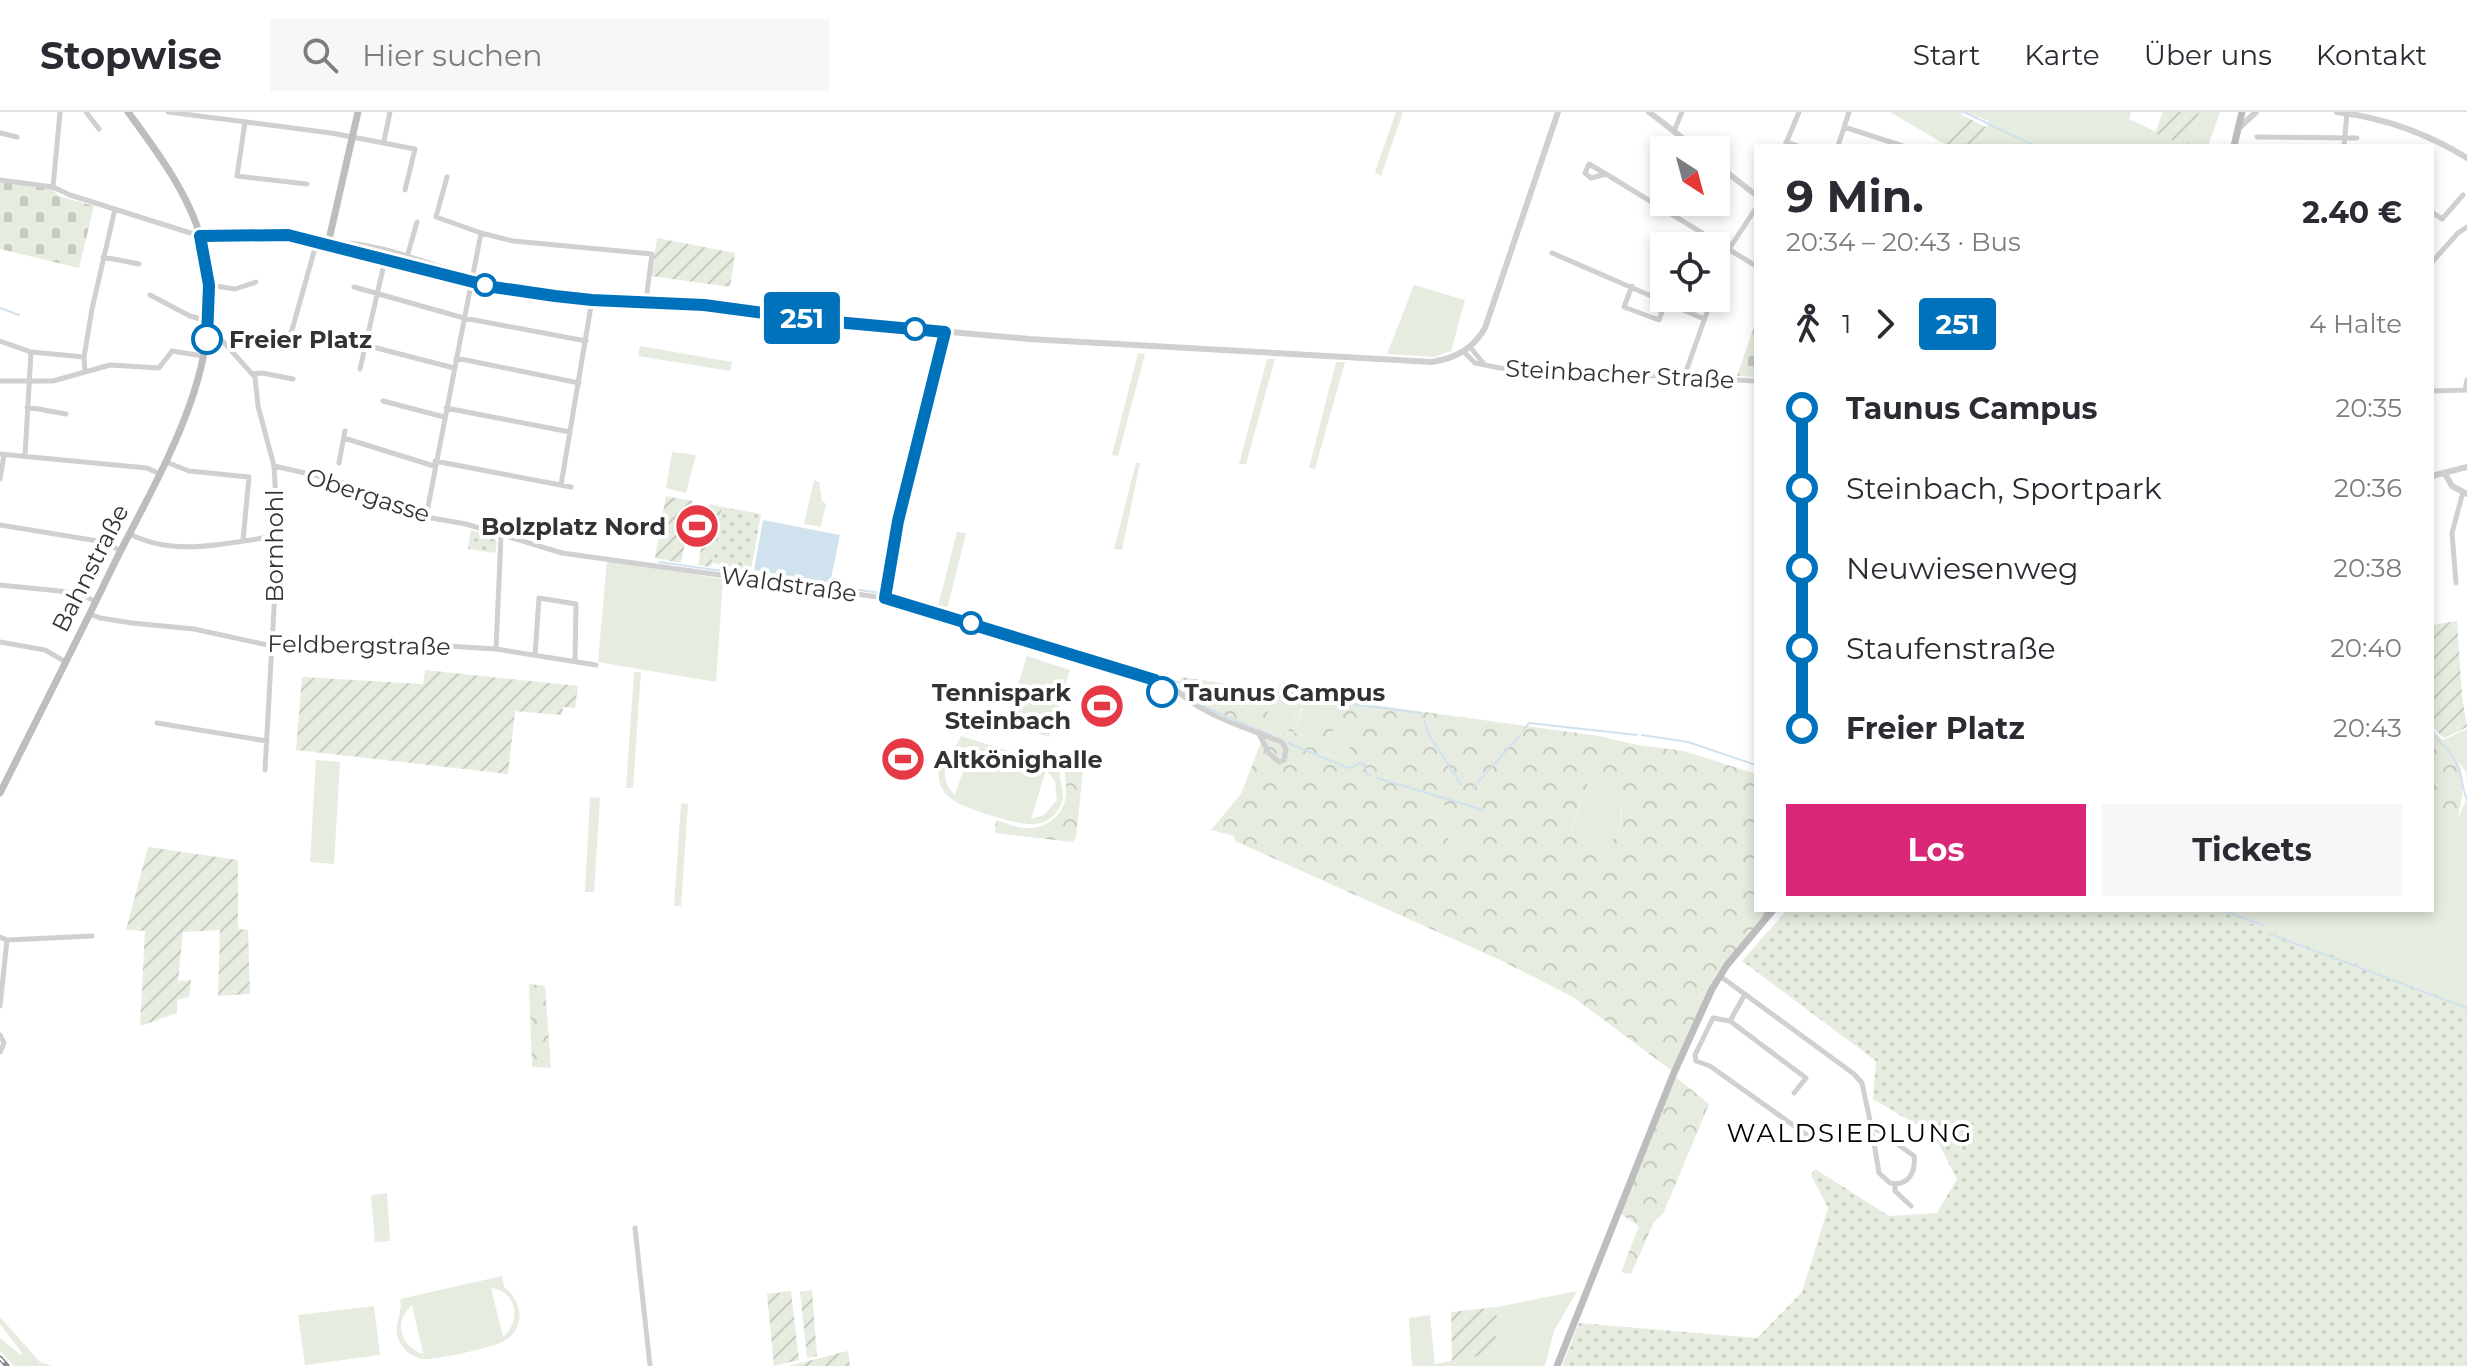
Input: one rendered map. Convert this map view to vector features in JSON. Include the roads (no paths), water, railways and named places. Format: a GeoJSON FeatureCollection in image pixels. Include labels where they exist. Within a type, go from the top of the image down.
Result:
{"type":"FeatureCollection","features":[{"type":"Feature","properties":{"kind":"main road","name":"Bahnstraße"},"geometry":{"type":"LineString","coordinates":[[0,793],[166,462],[186,416],[204,356],[209,324],[209,285],[200,236],[171,175],[128,112]]}},
{"type":"Feature","properties":{"kind":"main road"},"geometry":{"type":"LineString","coordinates":[[200,236],[262,234],[328,244],[355,112]]}},
{"type":"Feature","properties":{"kind":"main road"},"geometry":{"type":"LineString","coordinates":[[2234,144],[2242,112]]}},
{"type":"Feature","properties":{"kind":"main road"},"geometry":{"type":"LineString","coordinates":[[1557,1366],[1673,1075],[1720,976],[1771,912]]}},
{"type":"Feature","properties":{"kind":"street"},"geometry":{"type":"LineString","coordinates":[[53,187],[60,112]]}},
{"type":"Feature","properties":{"kind":"street"},"geometry":{"type":"LineString","coordinates":[[86,112],[99,129]]}},
{"type":"Feature","properties":{"kind":"street"},"geometry":{"type":"LineString","coordinates":[[168,112],[352,133],[415,149],[405,190]]}},
{"type":"Feature","properties":{"kind":"street"},"geometry":{"type":"LineString","coordinates":[[384,141],[390,112]]}},
{"type":"Feature","properties":{"kind":"street"},"geometry":{"type":"LineString","coordinates":[[328,244],[493,287],[592,300],[646,300],[727,307],[825,321],[1107,345],[1419,362],[1444,360],[1467,350],[1481,335],[1488,320],[1558,112]]}},
{"type":"Feature","properties":{"kind":"street"},"geometry":{"type":"LineString","coordinates":[[1649,112],[1680,136]]}},
{"type":"Feature","properties":{"kind":"street"},"geometry":{"type":"LineString","coordinates":[[1674,131],[1682,112]]}},
{"type":"Feature","properties":{"kind":"street"},"geometry":{"type":"LineString","coordinates":[[1785,144],[1799,112]]}},
{"type":"Feature","properties":{"kind":"street"},"geometry":{"type":"LineString","coordinates":[[1839,144],[1849,112]]}},
{"type":"Feature","properties":{"kind":"street"},"geometry":{"type":"LineString","coordinates":[[2238,130],[2256,112]]}},
{"type":"Feature","properties":{"kind":"street"},"geometry":{"type":"LineString","coordinates":[[2337,112],[2362,115],[2420,133],[2467,158]]}},
{"type":"Feature","properties":{"kind":"street"},"geometry":{"type":"LineString","coordinates":[[2344,143],[2347,113]]}},
{"type":"Feature","properties":{"kind":"street"},"geometry":{"type":"LineString","coordinates":[[245,122],[237,176],[307,184]]}},
{"type":"Feature","properties":{"kind":"street"},"geometry":{"type":"LineString","coordinates":[[1844,127],[1897,144]]}},
{"type":"Feature","properties":{"kind":"street"},"geometry":{"type":"LineString","coordinates":[[0,133],[17,137]]}},
{"type":"Feature","properties":{"kind":"street"},"geometry":{"type":"LineString","coordinates":[[2257,137],[2344,143],[2357,138]]}},
{"type":"Feature","properties":{"kind":"street"},"geometry":{"type":"LineString","coordinates":[[1606,174],[1701,232]]}},
{"type":"Feature","properties":{"kind":"street"},"geometry":{"type":"LineString","coordinates":[[1730,175],[1754,193]]}},
{"type":"Feature","properties":{"kind":"street"},"geometry":{"type":"LineString","coordinates":[[447,177],[436,217],[513,241],[652,254],[646,300]]}},
{"type":"Feature","properties":{"kind":"street"},"geometry":{"type":"LineString","coordinates":[[0,180],[53,187],[200,236]]}},
{"type":"Feature","properties":{"kind":"street"},"geometry":{"type":"LineString","coordinates":[[2434,213],[2442,219],[2463,195]]}},
{"type":"Feature","properties":{"kind":"street"},"geometry":{"type":"LineString","coordinates":[[85,372],[84,357],[115,209]]}},
{"type":"Feature","properties":{"kind":"street"},"geometry":{"type":"LineString","coordinates":[[1730,247],[1754,211]]}},
{"type":"Feature","properties":{"kind":"street"},"geometry":{"type":"LineString","coordinates":[[407,257],[417,222]]}},
{"type":"Feature","properties":{"kind":"street"},"geometry":{"type":"LineString","coordinates":[[2434,260],[2467,227]]}},
{"type":"Feature","properties":{"kind":"street"},"geometry":{"type":"LineString","coordinates":[[426,517],[481,233]]}},
{"type":"Feature","properties":{"kind":"street"},"geometry":{"type":"LineString","coordinates":[[297,341],[285,335],[292,330],[317,241]]}},
{"type":"Feature","properties":{"kind":"street"},"geometry":{"type":"LineString","coordinates":[[328,244],[340,241],[407,257],[465,275],[471,282]]}},
{"type":"Feature","properties":{"kind":"street"},"geometry":{"type":"LineString","coordinates":[[1730,250],[1754,265]]}},
{"type":"Feature","properties":{"kind":"street"},"geometry":{"type":"LineString","coordinates":[[1552,253],[1650,294]]}},
{"type":"Feature","properties":{"kind":"street"},"geometry":{"type":"LineString","coordinates":[[103,257],[139,264]]}},
{"type":"Feature","properties":{"kind":"street"},"geometry":{"type":"LineString","coordinates":[[360,369],[385,260]]}},
{"type":"Feature","properties":{"kind":"street"},"geometry":{"type":"LineString","coordinates":[[209,285],[235,289],[256,282]]}},
{"type":"Feature","properties":{"kind":"street"},"geometry":{"type":"LineString","coordinates":[[1632,286],[1624,307],[1659,320],[1662,312]]}},
{"type":"Feature","properties":{"kind":"street"},"geometry":{"type":"LineString","coordinates":[[354,287],[464,318],[586,341]]}},
{"type":"Feature","properties":{"kind":"street"},"geometry":{"type":"LineString","coordinates":[[150,295],[209,324],[252,374],[293,379]]}},
{"type":"Feature","properties":{"kind":"street"},"geometry":{"type":"LineString","coordinates":[[561,485],[592,300]]}},
{"type":"Feature","properties":{"kind":"street"},"geometry":{"type":"LineString","coordinates":[[1689,312],[1704,319]]}},
{"type":"Feature","properties":{"kind":"street"},"geometry":{"type":"LineString","coordinates":[[1684,377],[1707,312]]}},
{"type":"Feature","properties":{"kind":"street"},"geometry":{"type":"LineString","coordinates":[[885,598],[898,521],[945,332]]}},
{"type":"Feature","properties":{"kind":"street"},"geometry":{"type":"LineString","coordinates":[[0,341],[31,352],[84,357]]}},
{"type":"Feature","properties":{"kind":"street"},"geometry":{"type":"LineString","coordinates":[[365,345],[454,368]]}},
{"type":"Feature","properties":{"kind":"street","name":"Steinbacher Straße"},"geometry":{"type":"LineString","coordinates":[[1467,350],[1484,365],[1500,368],[1754,381]]}},
{"type":"Feature","properties":{"kind":"street"},"geometry":{"type":"LineString","coordinates":[[0,381],[53,381],[110,365],[159,368],[172,351],[204,356]]}},
{"type":"Feature","properties":{"kind":"street"},"geometry":{"type":"LineString","coordinates":[[25,456],[31,352]]}},
{"type":"Feature","properties":{"kind":"street"},"geometry":{"type":"LineString","coordinates":[[456,358],[579,383]]}},
{"type":"Feature","properties":{"kind":"street","name":"Bornhohl"},"geometry":{"type":"LineString","coordinates":[[252,374],[274,466],[278,536],[265,770]]}},
{"type":"Feature","properties":{"kind":"street"},"geometry":{"type":"LineString","coordinates":[[2434,391],[2466,390],[2467,380]]}},
{"type":"Feature","properties":{"kind":"street"},"geometry":{"type":"LineString","coordinates":[[383,401],[444,417]]}},
{"type":"Feature","properties":{"kind":"street"},"geometry":{"type":"LineString","coordinates":[[27,407],[66,414]]}},
{"type":"Feature","properties":{"kind":"street"},"geometry":{"type":"LineString","coordinates":[[446,408],[570,432]]}},
{"type":"Feature","properties":{"kind":"street"},"geometry":{"type":"LineString","coordinates":[[339,463],[344,435],[435,464],[571,487]]}},
{"type":"Feature","properties":{"kind":"street"},"geometry":{"type":"LineString","coordinates":[[0,479],[2,454],[147,468],[160,474]]}},
{"type":"Feature","properties":{"kind":"street"},"geometry":{"type":"LineString","coordinates":[[166,462],[189,471],[249,477],[243,540]]}},
{"type":"Feature","properties":{"kind":"street","name":"Obergasse"},"geometry":{"type":"LineString","coordinates":[[274,466],[350,484],[426,517],[466,524],[562,553],[603,557]]}},
{"type":"Feature","properties":{"kind":"street"},"geometry":{"type":"LineString","coordinates":[[2434,476],[2467,467]]}},
{"type":"Feature","properties":{"kind":"street"},"geometry":{"type":"LineString","coordinates":[[2445,474],[2452,486],[2465,493],[2452,533],[2456,583]]}},
{"type":"Feature","properties":{"kind":"street"},"geometry":{"type":"LineString","coordinates":[[0,525],[104,542],[121,551]]}},
{"type":"Feature","properties":{"kind":"street"},"geometry":{"type":"LineString","coordinates":[[130,534],[143,541],[199,548],[278,536]]}},
{"type":"Feature","properties":{"kind":"street"},"geometry":{"type":"LineString","coordinates":[[496,649],[501,536]]}},
{"type":"Feature","properties":{"kind":"street","name":"Waldstraße"},"geometry":{"type":"LineString","coordinates":[[603,557],[885,598],[1172,686],[1207,710],[1282,742],[1287,753],[1282,762],[1271,757],[1258,732]]}},
{"type":"Feature","properties":{"kind":"street"},"geometry":{"type":"LineString","coordinates":[[0,585],[79,593],[96,602]]}},
{"type":"Feature","properties":{"kind":"street"},"geometry":{"type":"LineString","coordinates":[[535,655],[539,598],[576,604],[575,661]]}},
{"type":"Feature","properties":{"kind":"street","name":"Feldbergstraße"},"geometry":{"type":"LineString","coordinates":[[90,614],[132,623],[194,629],[272,646],[398,643],[496,649],[596,665]]}},
{"type":"Feature","properties":{"kind":"street"},"geometry":{"type":"LineString","coordinates":[[0,642],[45,650],[66,662]]}},
{"type":"Feature","properties":{"kind":"street","name":"Waldstraße"},"geometry":{"type":"LineString","coordinates":[[1155,680],[1167,698],[1174,700],[1177,692]]}},
{"type":"Feature","properties":{"kind":"street"},"geometry":{"type":"LineString","coordinates":[[157,723],[267,741]]}},
{"type":"Feature","properties":{"kind":"street"},"geometry":{"type":"LineString","coordinates":[[0,937],[7,940],[92,936]]}},
{"type":"Feature","properties":{"kind":"street"},"geometry":{"type":"LineString","coordinates":[[0,1006],[7,940]]}},
{"type":"Feature","properties":{"kind":"street"},"geometry":{"type":"LineString","coordinates":[[1720,976],[1862,1083],[1879,1173],[1895,1185]]}},
{"type":"Feature","properties":{"kind":"street"},"geometry":{"type":"LineString","coordinates":[[1730,1021],[1745,994]]}},
{"type":"Feature","properties":{"kind":"street"},"geometry":{"type":"LineString","coordinates":[[1794,1093],[1806,1078],[1730,1021],[1720,1017],[1709,1022],[1695,1055],[1696,1061],[1710,1066],[1814,1140]]}},
{"type":"Feature","properties":{"kind":"street"},"geometry":{"type":"LineString","coordinates":[[0,1035],[4,1043],[0,1052]]}},
{"type":"Feature","properties":{"kind":"street"},"geometry":{"type":"LineString","coordinates":[[1871,1125],[1914,1156],[1915,1167],[1911,1177],[1895,1185]]}},
{"type":"Feature","properties":{"kind":"street"},"geometry":{"type":"LineString","coordinates":[[1895,1185],[1895,1191],[1911,1206]]}},
{"type":"Feature","properties":{"kind":"street"},"geometry":{"type":"LineString","coordinates":[[635,1228],[650,1366]]}},
{"type":"Feature","properties":{"kind":"water"},"geometry":{"type":"Polygon","coordinates":[[[763,520],[840,535],[830,583],[754,570],[763,520]]]}},
{"type":"Feature","properties":{"kind":"waterway"},"geometry":{"type":"LineString","coordinates":[[1964,112],[2031,144]]}},
{"type":"Feature","properties":{"kind":"waterway"},"geometry":{"type":"LineString","coordinates":[[0,308],[19,315]]}},
{"type":"Feature","properties":{"kind":"waterway"},"geometry":{"type":"LineString","coordinates":[[659,562],[881,593]]}},
{"type":"Feature","properties":{"kind":"waterway"},"geometry":{"type":"LineString","coordinates":[[895,594],[1177,682],[1276,694]]}},
{"type":"Feature","properties":{"kind":"waterway"},"geometry":{"type":"LineString","coordinates":[[1183,693],[1207,708],[1253,728]]}},
{"type":"Feature","properties":{"kind":"waterway"},"geometry":{"type":"LineString","coordinates":[[1281,695],[1421,713],[1422,716]]}},
{"type":"Feature","properties":{"kind":"waterway"},"geometry":{"type":"LineString","coordinates":[[1424,721],[1461,785]]}},
{"type":"Feature","properties":{"kind":"waterway"},"geometry":{"type":"LineString","coordinates":[[1524,730],[1529,723],[1637,735]]}},
{"type":"Feature","properties":{"kind":"waterway"},"geometry":{"type":"LineString","coordinates":[[1259,730],[1272,736]]}},
{"type":"Feature","properties":{"kind":"waterway"},"geometry":{"type":"LineString","coordinates":[[1473,788],[1520,735]]}},
{"type":"Feature","properties":{"kind":"waterway"},"geometry":{"type":"LineString","coordinates":[[1642,735],[1688,742],[1754,764]]}},
{"type":"Feature","properties":{"kind":"waterway"},"geometry":{"type":"LineString","coordinates":[[2434,736],[2456,761],[2467,799]]}},
{"type":"Feature","properties":{"kind":"waterway"},"geometry":{"type":"LineString","coordinates":[[1288,743],[1346,767],[1364,764],[1367,774],[1372,776]]}},
{"type":"Feature","properties":{"kind":"waterway"},"geometry":{"type":"LineString","coordinates":[[1377,778],[1484,810]]}},
{"type":"Feature","properties":{"kind":"waterway"},"geometry":{"type":"LineString","coordinates":[[2227,912],[2263,925]]}},
{"type":"Feature","properties":{"kind":"waterway"},"geometry":{"type":"LineString","coordinates":[[2270,934],[2467,1008]]}},
{"type":"Feature","properties":{"kind":"railway"},"geometry":{"type":"LineString","coordinates":[[0,1358],[7,1366]]}},
{"type":"Feature","properties":{"kind":"place","name":"Freier Platz"},"geometry":{"type":"Point","coordinates":[207,339]}},
{"type":"Feature","properties":{"kind":"place","name":"Bolzplatz Nord"},"geometry":{"type":"Point","coordinates":[697,526]}},
{"type":"Feature","properties":{"kind":"place","name":"Taunus Campus"},"geometry":{"type":"Point","coordinates":[1162,692]}},
{"type":"Feature","properties":{"kind":"place","name":"Tennispark Steinbach"},"geometry":{"type":"Point","coordinates":[1102,706]}},
{"type":"Feature","properties":{"kind":"place","name":"Altkönighalle"},"geometry":{"type":"Point","coordinates":[903,759]}},
{"type":"Feature","properties":{"kind":"district","name":"WALDSIEDLUNG"},"geometry":{"type":"Point","coordinates":[1850,1133]}}]}
